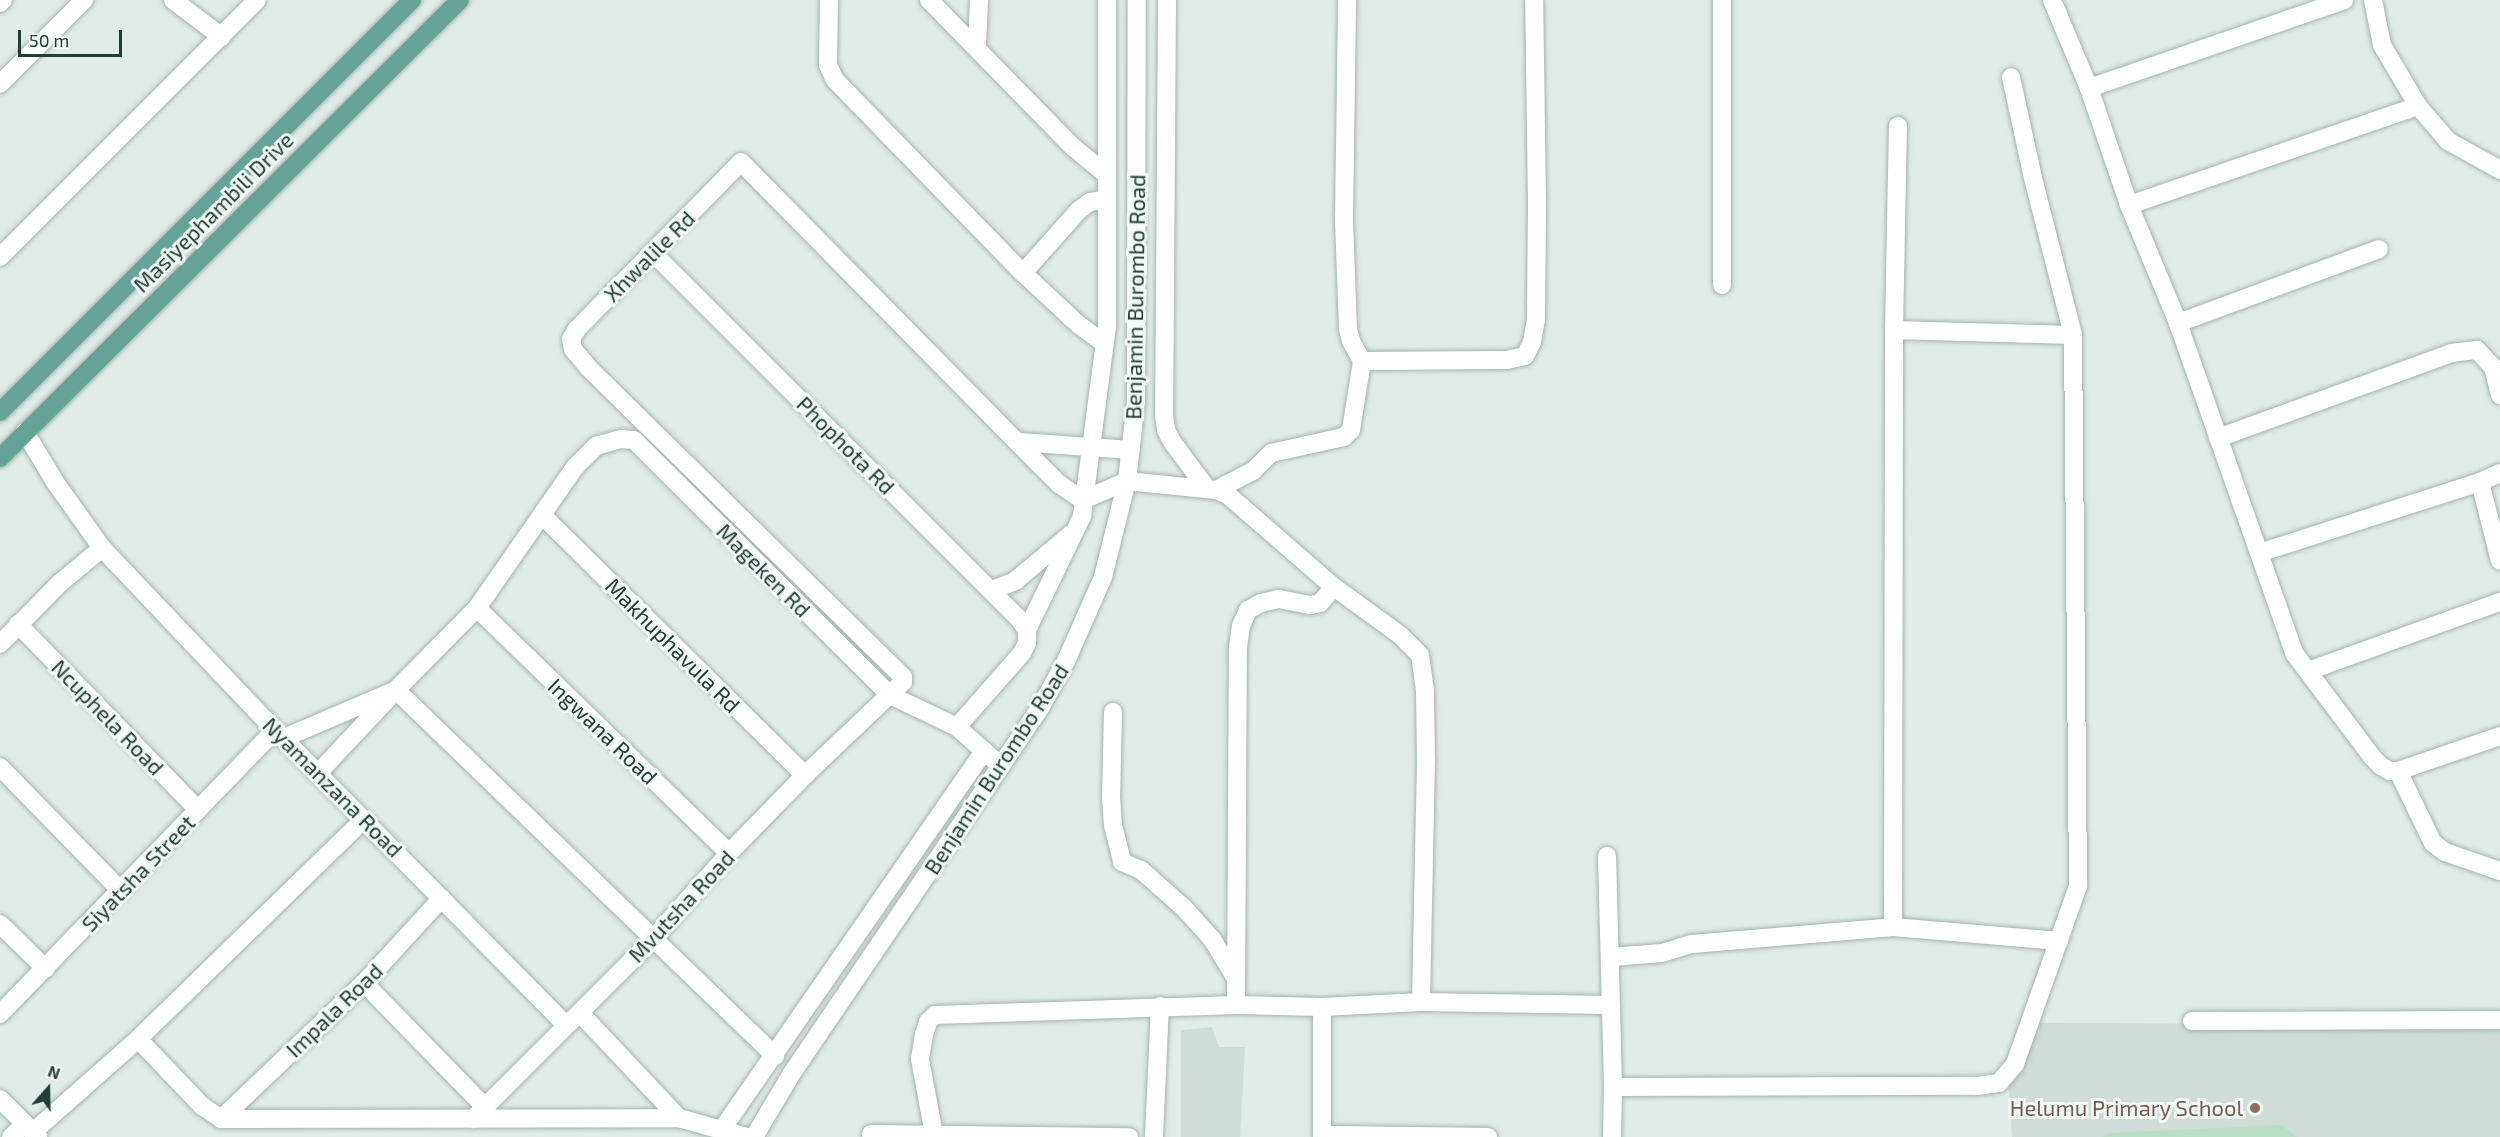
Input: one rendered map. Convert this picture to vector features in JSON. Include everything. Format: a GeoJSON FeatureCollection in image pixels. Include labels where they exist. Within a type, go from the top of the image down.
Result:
{"type":"FeatureCollection","features":[{"type":"Feature","properties":{"kind":"main road","name":"Masiyephambili Drive"},"geometry":{"type":"LineString","coordinates":[[0,412],[412,0]]}},
{"type":"Feature","properties":{"kind":"main road","name":"Masiyephambili Drive"},"geometry":{"type":"LineString","coordinates":[[0,458],[460,0]]}},
{"type":"Feature","properties":{"kind":"street"},"geometry":{"type":"LineString","coordinates":[[0,84],[84,0]]}},
{"type":"Feature","properties":{"kind":"street"},"geometry":{"type":"LineString","coordinates":[[173,0],[222,37]]}},
{"type":"Feature","properties":{"kind":"street"},"geometry":{"type":"LineString","coordinates":[[0,257],[258,0]]}},
{"type":"Feature","properties":{"kind":"street"},"geometry":{"type":"LineString","coordinates":[[829,0],[828,65],[831,75],[1023,273],[1079,325],[1104,343]]}},
{"type":"Feature","properties":{"kind":"street"},"geometry":{"type":"LineString","coordinates":[[929,0],[977,46],[1072,147],[1107,175]]}},
{"type":"Feature","properties":{"kind":"street"},"geometry":{"type":"LineString","coordinates":[[977,46],[979,0]]}},
{"type":"Feature","properties":{"kind":"street"},"geometry":{"type":"LineString","coordinates":[[957,727],[1011,668],[1082,516],[1108,310],[1107,0]]}},
{"type":"Feature","properties":{"kind":"street","name":"Benjamin Burombo Road"},"geometry":{"type":"LineString","coordinates":[[754,1137],[792,1072],[1041,706],[1091,607],[1103,577],[1126,481],[1136,401],[1137,0]]}},
{"type":"Feature","properties":{"kind":"street"},"geometry":{"type":"LineString","coordinates":[[1167,0],[1164,415],[1166,430],[1173,443],[1211,488]]}},
{"type":"Feature","properties":{"kind":"street"},"geometry":{"type":"LineString","coordinates":[[1211,488],[1253,471],[1271,453],[1344,437],[1352,430],[1362,361],[1351,341],[1348,329],[1344,220],[1347,0]]}},
{"type":"Feature","properties":{"kind":"street"},"geometry":{"type":"LineString","coordinates":[[1362,361],[1507,360],[1525,356],[1532,342],[1536,320],[1538,203],[1534,0]]}},
{"type":"Feature","properties":{"kind":"street"},"geometry":{"type":"LineString","coordinates":[[1722,0],[1722,285]]}},
{"type":"Feature","properties":{"kind":"street"},"geometry":{"type":"LineString","coordinates":[[2052,0],[2089,88],[2129,205],[2178,323],[2294,653],[2372,757],[2390,771],[2398,771],[2500,736]]}},
{"type":"Feature","properties":{"kind":"street"},"geometry":{"type":"LineString","coordinates":[[2089,88],[2344,0]]}},
{"type":"Feature","properties":{"kind":"street"},"geometry":{"type":"LineString","coordinates":[[2373,0],[2382,45],[2418,106],[2448,141],[2500,170]]}},
{"type":"Feature","properties":{"kind":"street"},"geometry":{"type":"LineString","coordinates":[[1613,1087],[1977,1086],[1999,1083],[2015,1064],[2078,886],[2073,334],[2033,178],[2011,77]]}},
{"type":"Feature","properties":{"kind":"street"},"geometry":{"type":"LineString","coordinates":[[2129,205],[2418,106]]}},
{"type":"Feature","properties":{"kind":"street"},"geometry":{"type":"LineString","coordinates":[[1893,927],[1894,330],[1898,126]]}},
{"type":"Feature","properties":{"kind":"street","name":"Xhwalile Rd"},"geometry":{"type":"LineString","coordinates":[[890,695],[900,687],[903,677],[648,427],[573,349],[571,339],[577,329],[741,162],[1059,484],[1083,500]]}},
{"type":"Feature","properties":{"kind":"street"},"geometry":{"type":"LineString","coordinates":[[1023,273],[1079,210],[1090,202],[1107,199]]}},
{"type":"Feature","properties":{"kind":"street"},"geometry":{"type":"LineString","coordinates":[[2178,323],[2379,249]]}},
{"type":"Feature","properties":{"kind":"street","name":"Phophota Rd"},"geometry":{"type":"LineString","coordinates":[[653,253],[992,590],[1027,637]]}},
{"type":"Feature","properties":{"kind":"street"},"geometry":{"type":"LineString","coordinates":[[1894,330],[2073,334]]}},
{"type":"Feature","properties":{"kind":"street"},"geometry":{"type":"LineString","coordinates":[[2218,438],[2451,353],[2478,350],[2496,366],[2500,394]]}},
{"type":"Feature","properties":{"kind":"street","name":"Nyamanzana Road"},"geometry":{"type":"LineString","coordinates":[[25,432],[55,482],[102,548],[280,734],[442,898],[679,1118]]}},
{"type":"Feature","properties":{"kind":"street","name":"Mageken Rd"},"geometry":{"type":"LineString","coordinates":[[542,515],[576,467],[596,446],[621,438],[634,440],[890,695],[957,727],[1001,766]]}},
{"type":"Feature","properties":{"kind":"street"},"geometry":{"type":"LineString","coordinates":[[1020,442],[1131,450]]}},
{"type":"Feature","properties":{"kind":"street"},"geometry":{"type":"LineString","coordinates":[[2259,553],[2480,482],[2500,473]]}},
{"type":"Feature","properties":{"kind":"street"},"geometry":{"type":"LineString","coordinates":[[1083,500],[1126,481],[1211,488],[1228,495],[1334,587],[1394,630],[1420,655],[1425,692],[1426,761],[1420,1002]]}},
{"type":"Feature","properties":{"kind":"street"},"geometry":{"type":"LineString","coordinates":[[2480,482],[2500,561]]}},
{"type":"Feature","properties":{"kind":"street"},"geometry":{"type":"LineString","coordinates":[[319,772],[477,608],[542,515]]}},
{"type":"Feature","properties":{"kind":"street","name":"Makhuphavula Rd"},"geometry":{"type":"LineString","coordinates":[[542,515],[805,775]]}},
{"type":"Feature","properties":{"kind":"street"},"geometry":{"type":"LineString","coordinates":[[992,590],[1023,575],[1078,527]]}},
{"type":"Feature","properties":{"kind":"street"},"geometry":{"type":"LineString","coordinates":[[0,644],[60,583],[102,548]]}},
{"type":"Feature","properties":{"kind":"street"},"geometry":{"type":"LineString","coordinates":[[1236,1005],[1238,647],[1241,626],[1248,609],[1261,603],[1279,599],[1310,605],[1320,603],[1334,587]]}},
{"type":"Feature","properties":{"kind":"street"},"geometry":{"type":"LineString","coordinates":[[2308,671],[2500,602]]}},
{"type":"Feature","properties":{"kind":"street","name":"Ingwana Road"},"geometry":{"type":"LineString","coordinates":[[477,608],[729,853]]}},
{"type":"Feature","properties":{"kind":"street","name":"Ncuphela Road"},"geometry":{"type":"LineString","coordinates":[[18,624],[198,810]]}},
{"type":"Feature","properties":{"kind":"street"},"geometry":{"type":"LineString","coordinates":[[280,734],[396,690]]}},
{"type":"Feature","properties":{"kind":"street"},"geometry":{"type":"LineString","coordinates":[[396,690],[776,1056]]}},
{"type":"Feature","properties":{"kind":"street","name":"Mvutsha Road"},"geometry":{"type":"LineString","coordinates":[[480,1114],[653,939],[729,853],[805,775],[890,695]]}},
{"type":"Feature","properties":{"kind":"street"},"geometry":{"type":"LineString","coordinates":[[1113,712],[1113,825],[1122,862],[1141,870],[1184,908],[1212,939],[1236,979]]}},
{"type":"Feature","properties":{"kind":"street","name":"Siyatsha Street"},"geometry":{"type":"LineString","coordinates":[[0,1014],[198,810],[280,734]]}},
{"type":"Feature","properties":{"kind":"street"},"geometry":{"type":"LineString","coordinates":[[723,1128],[776,1056],[984,751]]}},
{"type":"Feature","properties":{"kind":"street"},"geometry":{"type":"LineString","coordinates":[[0,767],[121,891]]}},
{"type":"Feature","properties":{"kind":"street"},"geometry":{"type":"LineString","coordinates":[[2398,771],[2433,843],[2445,852],[2500,871]]}},
{"type":"Feature","properties":{"kind":"street"},"geometry":{"type":"LineString","coordinates":[[11,1137],[32,1131],[138,1039],[364,819]]}},
{"type":"Feature","properties":{"kind":"street"},"geometry":{"type":"LineString","coordinates":[[1607,856],[1611,957],[1612,1137]]}},
{"type":"Feature","properties":{"kind":"street","name":"Impala Road"},"geometry":{"type":"LineString","coordinates":[[221,1119],[364,983],[442,898]]}},
{"type":"Feature","properties":{"kind":"street"},"geometry":{"type":"LineString","coordinates":[[0,924],[46,969]]}},
{"type":"Feature","properties":{"kind":"street"},"geometry":{"type":"LineString","coordinates":[[1611,957],[1662,952],[1692,944],[1893,927],[2059,941]]}},
{"type":"Feature","properties":{"kind":"street"},"geometry":{"type":"LineString","coordinates":[[364,983],[480,1114]]}},
{"type":"Feature","properties":{"kind":"street"},"geometry":{"type":"LineString","coordinates":[[933,1134],[920,1059],[928,1022],[935,1015],[1160,1006],[1322,1006],[1420,1002],[1610,1005]]}},
{"type":"Feature","properties":{"kind":"street"},"geometry":{"type":"LineString","coordinates":[[1154,1137],[1160,1006]]}},
{"type":"Feature","properties":{"kind":"street"},"geometry":{"type":"LineString","coordinates":[[1322,1006],[1322,1136],[1488,1137]]}},
{"type":"Feature","properties":{"kind":"street"},"geometry":{"type":"LineString","coordinates":[[2192,1021],[2500,1020]]}},
{"type":"Feature","properties":{"kind":"street"},"geometry":{"type":"LineString","coordinates":[[138,1039],[202,1106],[221,1119],[480,1114],[679,1118],[723,1128],[747,1137]]}},
{"type":"Feature","properties":{"kind":"street"},"geometry":{"type":"LineString","coordinates":[[0,1099],[32,1131]]}},
{"type":"Feature","properties":{"kind":"street"},"geometry":{"type":"LineString","coordinates":[[871,1134],[1129,1137]]}},
{"type":"Feature","properties":{"kind":"shaded area","name":"Helumu Primary School"},"geometry":{"type":"Polygon","coordinates":[[[2035,1023],[2500,1025],[2500,1137],[2012,1137],[2008,1079],[2035,1023]]]}},
{"type":"Feature","properties":{"kind":"shaded area"},"geometry":{"type":"Polygon","coordinates":[[[1212,1027],[1219,1047],[1245,1047],[1240,1137],[1181,1137],[1181,1030],[1212,1027]]]}},
{"type":"Feature","properties":{"kind":"green space"},"geometry":{"type":"Polygon","coordinates":[[[2282,1125],[2297,1137],[2103,1137],[2110,1133],[2282,1125]]]}},
{"type":"Feature","properties":{"kind":"place","name":"Helumu Primary School"},"geometry":{"type":"Point","coordinates":[2255,1108]}}]}
